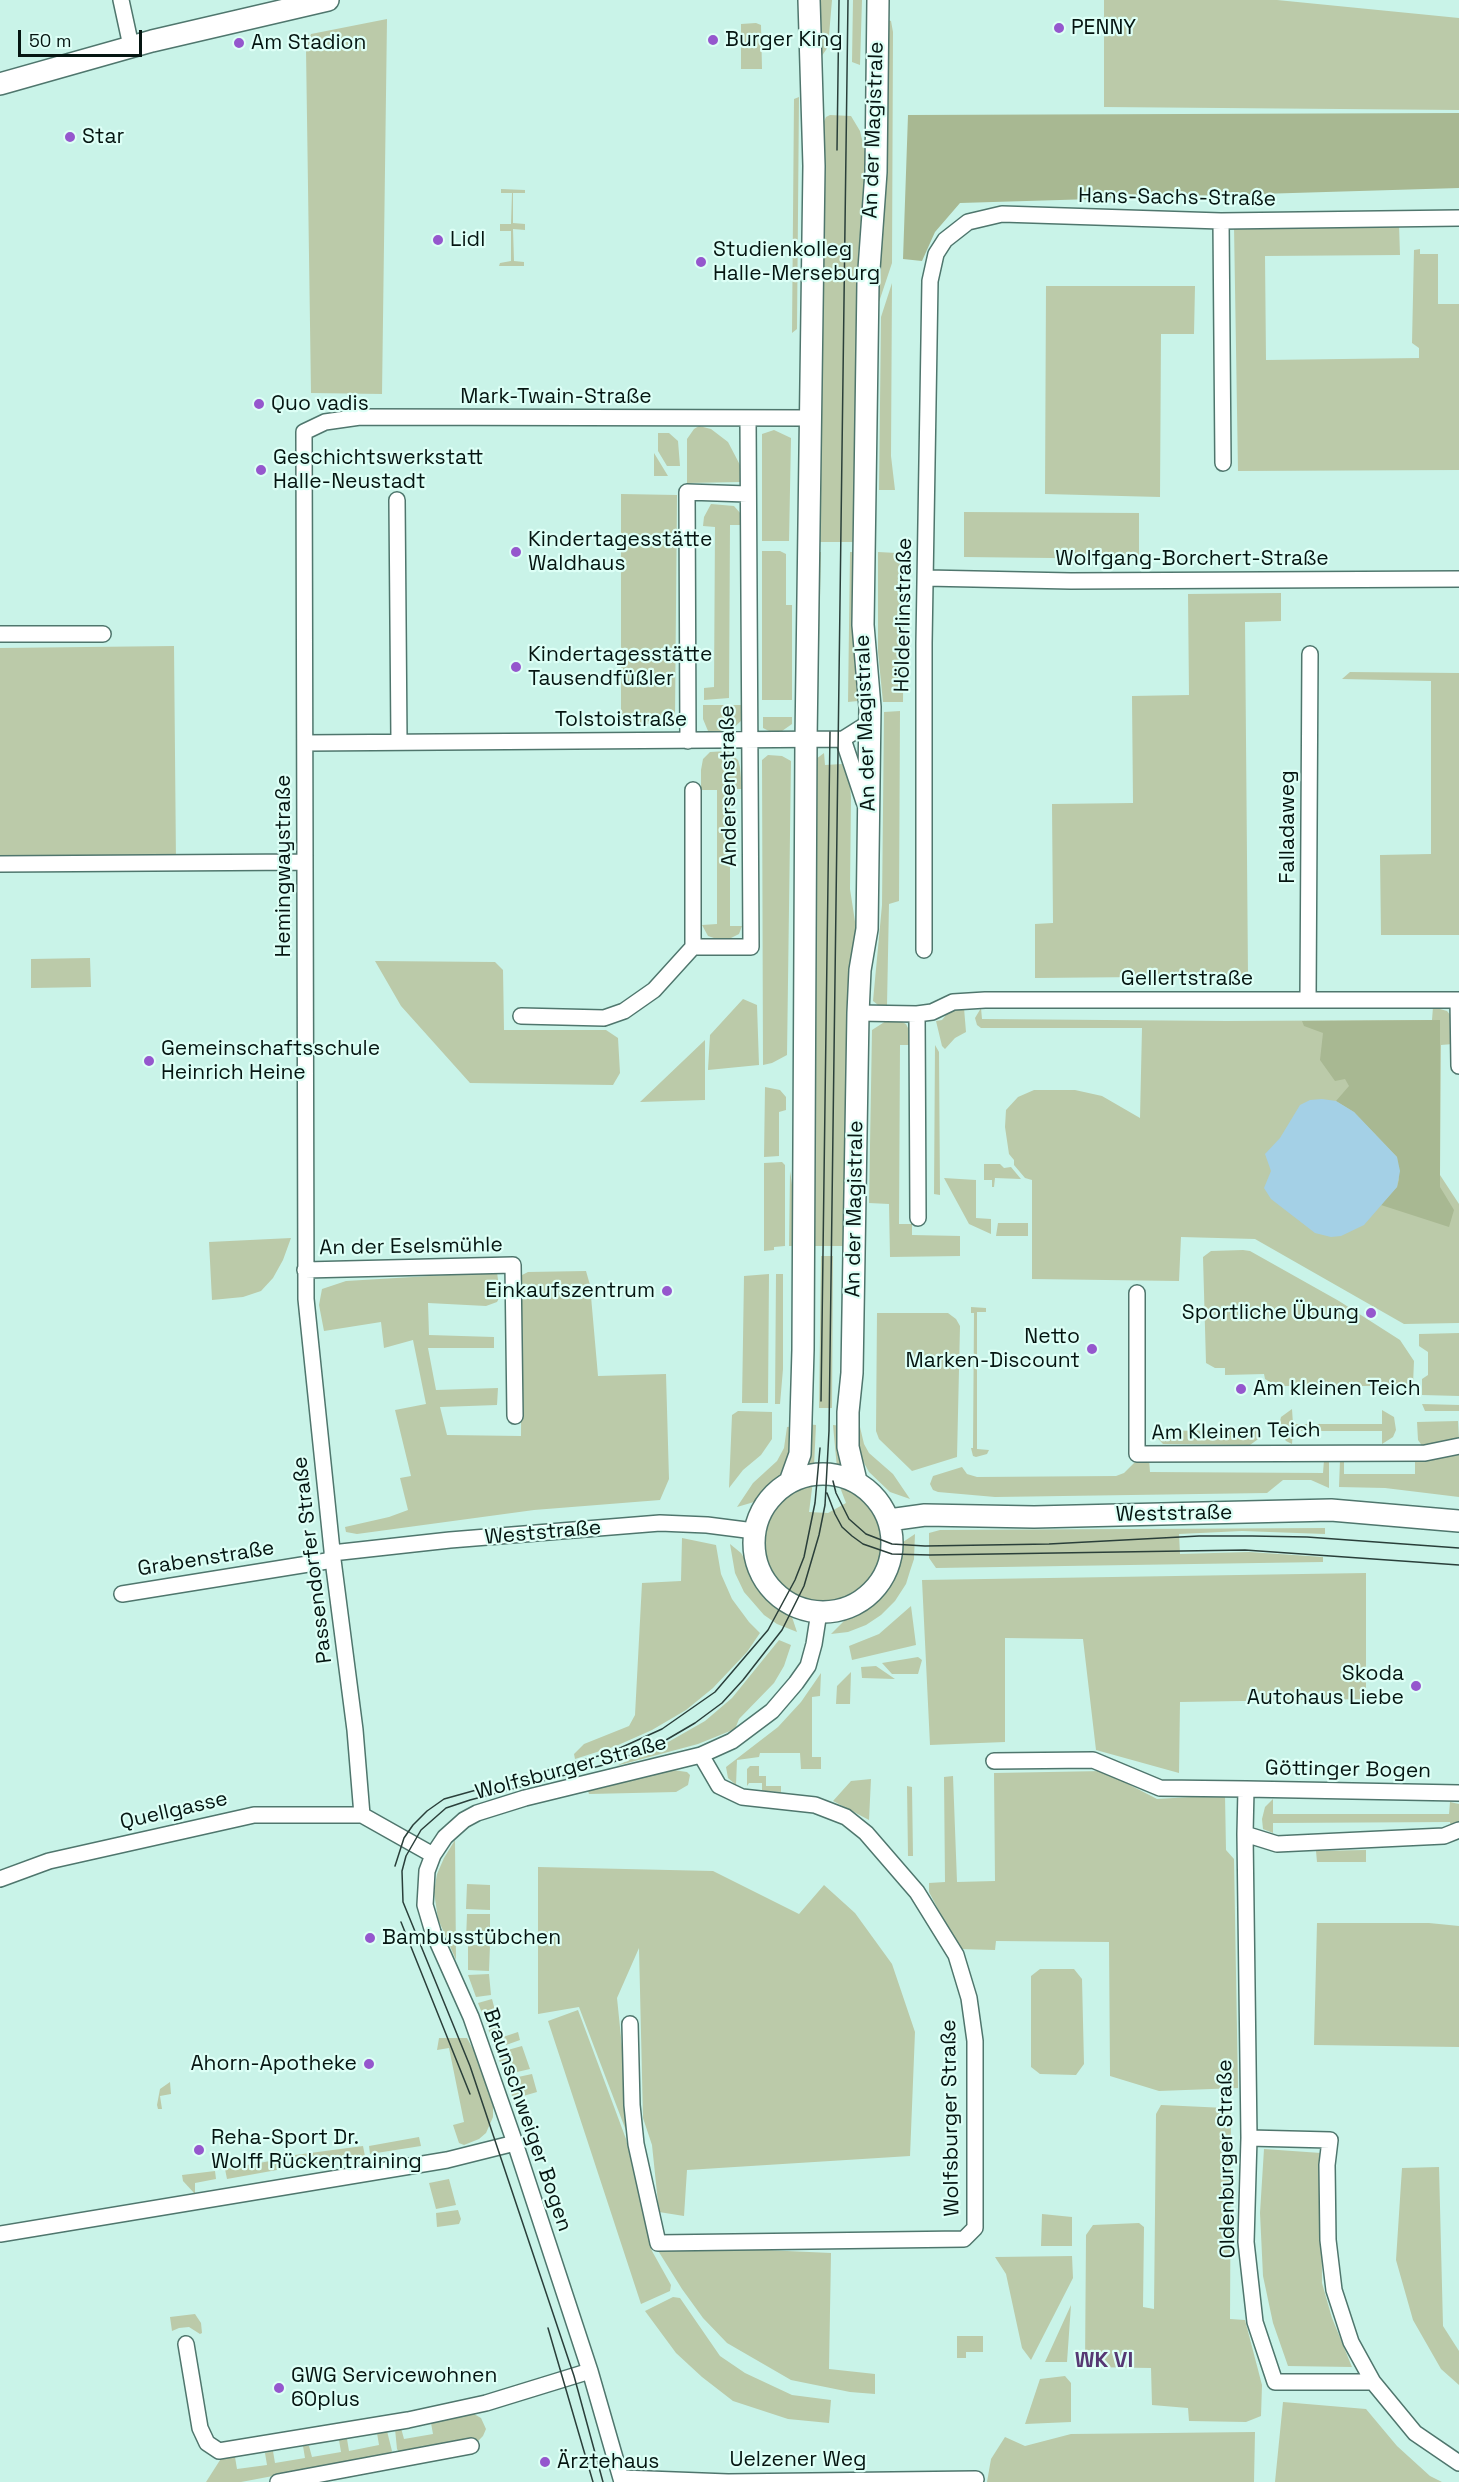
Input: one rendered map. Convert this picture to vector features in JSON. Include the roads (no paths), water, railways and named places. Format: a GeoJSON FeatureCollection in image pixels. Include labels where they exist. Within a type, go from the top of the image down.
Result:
{"type":"FeatureCollection","features":[{"type":"Feature","properties":{"kind":"main road"},"geometry":{"type":"LineString","coordinates":[[0,84],[131,46],[328,0]]}},
{"type":"Feature","properties":{"kind":"main road"},"geometry":{"type":"LineString","coordinates":[[790,1482],[800,1454],[802,1411],[806,740],[814,166],[809,0]]}},
{"type":"Feature","properties":{"kind":"main road","name":"An der Magistrale"},"geometry":{"type":"LineString","coordinates":[[856,1481],[848,1447],[848,1412],[852,1373],[858,1013],[860,970],[867,929],[870,722],[863,625],[868,283],[876,172],[878,0]]}},
{"type":"Feature","properties":{"kind":"main road"},"geometry":{"type":"LineString","coordinates":[[822,1473],[840,1475],[856,1481],[873,1495],[889,1521],[892,1538],[891,1554],[886,1571],[876,1587],[855,1605],[837,1611],[819,1612],[795,1606],[771,1589],[758,1566],[754,1549],[754,1532],[764,1506],[775,1492],[790,1482],[808,1475],[822,1473]]}},
{"type":"Feature","properties":{"kind":"main road","name":"Weststraße"},"geometry":{"type":"LineString","coordinates":[[889,1521],[925,1515],[1034,1516],[1331,1510],[1459,1521]]}},
{"type":"Feature","properties":{"kind":"street"},"geometry":{"type":"LineString","coordinates":[[121,0],[131,46]]}},
{"type":"Feature","properties":{"kind":"street","name":"Hans-Sachs-Straße"},"geometry":{"type":"LineString","coordinates":[[930,281],[936,254],[945,240],[968,222],[1002,214],[1221,221],[1459,218]]}},
{"type":"Feature","properties":{"kind":"street"},"geometry":{"type":"LineString","coordinates":[[1221,221],[1223,463]]}},
{"type":"Feature","properties":{"kind":"street","name":"Hölderlinstraße"},"geometry":{"type":"LineString","coordinates":[[924,950],[930,281]]}},
{"type":"Feature","properties":{"kind":"street","name":"Mark-Twain-Straße"},"geometry":{"type":"LineString","coordinates":[[304,432],[325,422],[360,417],[810,418]]}},
{"type":"Feature","properties":{"kind":"street","name":"Andersenstraße"},"geometry":{"type":"LineString","coordinates":[[693,790],[693,947],[751,947],[748,418]]}},
{"type":"Feature","properties":{"kind":"street","name":"Hemingwaystraße"},"geometry":{"type":"LineString","coordinates":[[304,432],[306,1299]]}},
{"type":"Feature","properties":{"kind":"street","name":"Andersenstraße"},"geometry":{"type":"LineString","coordinates":[[688,741],[687,492],[747,494]]}},
{"type":"Feature","properties":{"kind":"street"},"geometry":{"type":"LineString","coordinates":[[397,500],[399,741]]}},
{"type":"Feature","properties":{"kind":"street","name":"Wolfgang-Borchert-Straße"},"geometry":{"type":"LineString","coordinates":[[926,578],[1071,581],[1459,579]]}},
{"type":"Feature","properties":{"kind":"street"},"geometry":{"type":"LineString","coordinates":[[0,634],[103,634]]}},
{"type":"Feature","properties":{"kind":"street","name":"Falladaweg"},"geometry":{"type":"LineString","coordinates":[[1308,999],[1311,654]]}},
{"type":"Feature","properties":{"kind":"street"},"geometry":{"type":"LineString","coordinates":[[869,821],[851,758],[843,740],[870,722]]}},
{"type":"Feature","properties":{"kind":"street","name":"Tolstoistraße"},"geometry":{"type":"LineString","coordinates":[[305,743],[843,740]]}},
{"type":"Feature","properties":{"kind":"street"},"geometry":{"type":"LineString","coordinates":[[0,864],[304,862]]}},
{"type":"Feature","properties":{"kind":"street"},"geometry":{"type":"LineString","coordinates":[[521,1016],[604,1018],[624,1011],[654,990],[693,947]]}},
{"type":"Feature","properties":{"kind":"street","name":"Gellertstraße"},"geometry":{"type":"LineString","coordinates":[[858,1013],[917,1014],[932,1012],[953,1002],[971,1000],[1459,1000]]}},
{"type":"Feature","properties":{"kind":"street"},"geometry":{"type":"LineString","coordinates":[[1459,1000],[1459,1066]]}},
{"type":"Feature","properties":{"kind":"street"},"geometry":{"type":"LineString","coordinates":[[917,1014],[918,1218]]}},
{"type":"Feature","properties":{"kind":"street","name":"An der Eselsmühle"},"geometry":{"type":"LineString","coordinates":[[305,1270],[513,1265],[515,1416]]}},
{"type":"Feature","properties":{"kind":"street","name":"Am Kleinen Teich"},"geometry":{"type":"LineString","coordinates":[[1137,1293],[1137,1454],[1425,1453],[1459,1446]]}},
{"type":"Feature","properties":{"kind":"street","name":"Passendorfer Straße"},"geometry":{"type":"LineString","coordinates":[[306,1299],[332,1556],[355,1730],[362,1815]]}},
{"type":"Feature","properties":{"kind":"street","name":"Weststraße"},"geometry":{"type":"LineString","coordinates":[[332,1556],[450,1540],[660,1523],[707,1525],[754,1532]]}},
{"type":"Feature","properties":{"kind":"street","name":"Grabenstraße"},"geometry":{"type":"LineString","coordinates":[[122,1594],[332,1556]]}},
{"type":"Feature","properties":{"kind":"street","name":"Wolfsburger Straße"},"geometry":{"type":"LineString","coordinates":[[433,1855],[454,1827],[477,1813],[525,1798],[701,1755],[732,1742],[772,1711],[808,1666],[819,1612]]}},
{"type":"Feature","properties":{"kind":"street","name":"Wolfsburger Straße"},"geometry":{"type":"LineString","coordinates":[[630,2024],[632,2105],[636,2144],[658,2243],[964,2239],[975,2228],[975,2041],[969,1998],[956,1955],[917,1892],[866,1833],[846,1817],[815,1804],[742,1797],[719,1786],[701,1755]]}},
{"type":"Feature","properties":{"kind":"street"},"geometry":{"type":"LineString","coordinates":[[994,1761],[1093,1760],[1160,1788],[1246,1789]]}},
{"type":"Feature","properties":{"kind":"street","name":"Göttinger Bogen"},"geometry":{"type":"LineString","coordinates":[[1245,1834],[1246,1789],[1459,1793]]}},
{"type":"Feature","properties":{"kind":"street","name":"Quellgasse"},"geometry":{"type":"LineString","coordinates":[[0,1879],[49,1861],[254,1815],[362,1815]]}},
{"type":"Feature","properties":{"kind":"street"},"geometry":{"type":"LineString","coordinates":[[362,1815],[433,1855]]}},
{"type":"Feature","properties":{"kind":"street"},"geometry":{"type":"LineString","coordinates":[[1245,1834],[1277,1844],[1444,1836],[1459,1830]]}},
{"type":"Feature","properties":{"kind":"street","name":"Oldenburger Straße"},"geometry":{"type":"LineString","coordinates":[[1245,1834],[1249,2138],[1246,2242],[1255,2322],[1275,2382],[1372,2382]]}},
{"type":"Feature","properties":{"kind":"street","name":"Braunschweiger Bogen"},"geometry":{"type":"LineString","coordinates":[[433,1855],[425,1884],[425,1905],[433,1932],[471,2017],[590,2371],[622,2480]]}},
{"type":"Feature","properties":{"kind":"street"},"geometry":{"type":"LineString","coordinates":[[1249,2138],[1330,2140],[1328,2240],[1334,2290],[1351,2342],[1372,2382],[1415,2433],[1459,2463]]}},
{"type":"Feature","properties":{"kind":"street"},"geometry":{"type":"LineString","coordinates":[[0,2234],[447,2160],[514,2143]]}},
{"type":"Feature","properties":{"kind":"street"},"geometry":{"type":"LineString","coordinates":[[186,2344],[200,2428],[207,2443],[219,2451],[408,2420],[486,2403],[590,2371]]}},
{"type":"Feature","properties":{"kind":"street"},"geometry":{"type":"LineString","coordinates":[[278,2482],[471,2446]]}},
{"type":"Feature","properties":{"kind":"street","name":"Uelzener Weg"},"geometry":{"type":"LineString","coordinates":[[622,2480],[728,2482],[976,2479]]}},
{"type":"Feature","properties":{"kind":"water"},"geometry":{"type":"Polygon","coordinates":[[[1310,1100],[1336,1101],[1354,1112],[1397,1157],[1400,1171],[1397,1187],[1364,1225],[1341,1236],[1331,1237],[1315,1233],[1271,1199],[1264,1188],[1271,1171],[1265,1154],[1280,1138],[1300,1105],[1310,1100]]]}},
{"type":"Feature","properties":{"kind":"tram line"},"geometry":{"type":"LineString","coordinates":[[837,150],[839,0]]}},
{"type":"Feature","properties":{"kind":"tram line"},"geometry":{"type":"LineString","coordinates":[[603,2482],[574,2376],[470,2066],[403,1902],[402,1871],[406,1856],[421,1830],[446,1808],[611,1763],[666,1740],[695,1723],[722,1703],[782,1630],[804,1586],[819,1535],[825,1505],[829,1431],[848,0]]}},
{"type":"Feature","properties":{"kind":"tram line"},"geometry":{"type":"LineString","coordinates":[[821,1401],[830,732]]}},
{"type":"Feature","properties":{"kind":"tram line"},"geometry":{"type":"LineString","coordinates":[[395,1866],[404,1838],[413,1825],[444,1799],[609,1753],[662,1729],[715,1692],[768,1630],[795,1580],[804,1557],[815,1503],[820,1448]]}},
{"type":"Feature","properties":{"kind":"tram line"},"geometry":{"type":"LineString","coordinates":[[833,1481],[836,1493],[849,1519],[866,1534],[892,1544],[925,1546],[1049,1544],[1199,1536],[1252,1536],[1307,1537],[1459,1548]]}},
{"type":"Feature","properties":{"kind":"tram line"},"geometry":{"type":"LineString","coordinates":[[827,1493],[842,1527],[863,1544],[892,1554],[1245,1550],[1459,1565]]}},
{"type":"Feature","properties":{"kind":"tram line"},"geometry":{"type":"LineString","coordinates":[[401,1922],[470,2094]]}},
{"type":"Feature","properties":{"kind":"tram line"},"geometry":{"type":"LineString","coordinates":[[548,2328],[593,2482]]}},
{"type":"Feature","properties":{"kind":"place","name":"PENNY"},"geometry":{"type":"Point","coordinates":[1059,28]}},
{"type":"Feature","properties":{"kind":"place","name":"Burger King"},"geometry":{"type":"Point","coordinates":[713,40]}},
{"type":"Feature","properties":{"kind":"place","name":"Am Stadion"},"geometry":{"type":"Point","coordinates":[239,43]}},
{"type":"Feature","properties":{"kind":"place","name":"Star"},"geometry":{"type":"Point","coordinates":[70,137]}},
{"type":"Feature","properties":{"kind":"place","name":"Lidl"},"geometry":{"type":"Point","coordinates":[438,240]}},
{"type":"Feature","properties":{"kind":"place","name":"Studienkolleg Halle-Merseburg"},"geometry":{"type":"Point","coordinates":[701,262]}},
{"type":"Feature","properties":{"kind":"place","name":"Quo vadis"},"geometry":{"type":"Point","coordinates":[259,404]}},
{"type":"Feature","properties":{"kind":"place","name":"Geschichtswerkstatt Halle-Neustadt"},"geometry":{"type":"Point","coordinates":[261,470]}},
{"type":"Feature","properties":{"kind":"place","name":"Kindertagesstätte Waldhaus"},"geometry":{"type":"Point","coordinates":[516,552]}},
{"type":"Feature","properties":{"kind":"place","name":"Kindertagesstätte Tausendfüßler"},"geometry":{"type":"Point","coordinates":[516,667]}},
{"type":"Feature","properties":{"kind":"place","name":"Gemeinschaftsschule Heinrich Heine"},"geometry":{"type":"Point","coordinates":[149,1061]}},
{"type":"Feature","properties":{"kind":"place","name":"Einkaufszentrum"},"geometry":{"type":"Point","coordinates":[667,1291]}},
{"type":"Feature","properties":{"kind":"place","name":"Sportliche Übung"},"geometry":{"type":"Point","coordinates":[1371,1313]}},
{"type":"Feature","properties":{"kind":"place","name":"Netto Marken-Discount"},"geometry":{"type":"Point","coordinates":[1092,1349]}},
{"type":"Feature","properties":{"kind":"place","name":"Am kleinen Teich"},"geometry":{"type":"Point","coordinates":[1241,1389]}},
{"type":"Feature","properties":{"kind":"place","name":"Skoda Autohaus Liebe"},"geometry":{"type":"Point","coordinates":[1416,1686]}},
{"type":"Feature","properties":{"kind":"place","name":"Bambusstübchen"},"geometry":{"type":"Point","coordinates":[370,1938]}},
{"type":"Feature","properties":{"kind":"place","name":"Ahorn-Apotheke"},"geometry":{"type":"Point","coordinates":[369,2064]}},
{"type":"Feature","properties":{"kind":"place","name":"Reha-Sport Dr. Wolff Rückentraining"},"geometry":{"type":"Point","coordinates":[199,2150]}},
{"type":"Feature","properties":{"kind":"place","name":"GWG Servicewohnen 60plus"},"geometry":{"type":"Point","coordinates":[279,2388]}},
{"type":"Feature","properties":{"kind":"place","name":"Ärztehaus"},"geometry":{"type":"Point","coordinates":[545,2462]}},
{"type":"Feature","properties":{"kind":"district","name":"WK VI"},"geometry":{"type":"Point","coordinates":[1104,2361]}}]}
